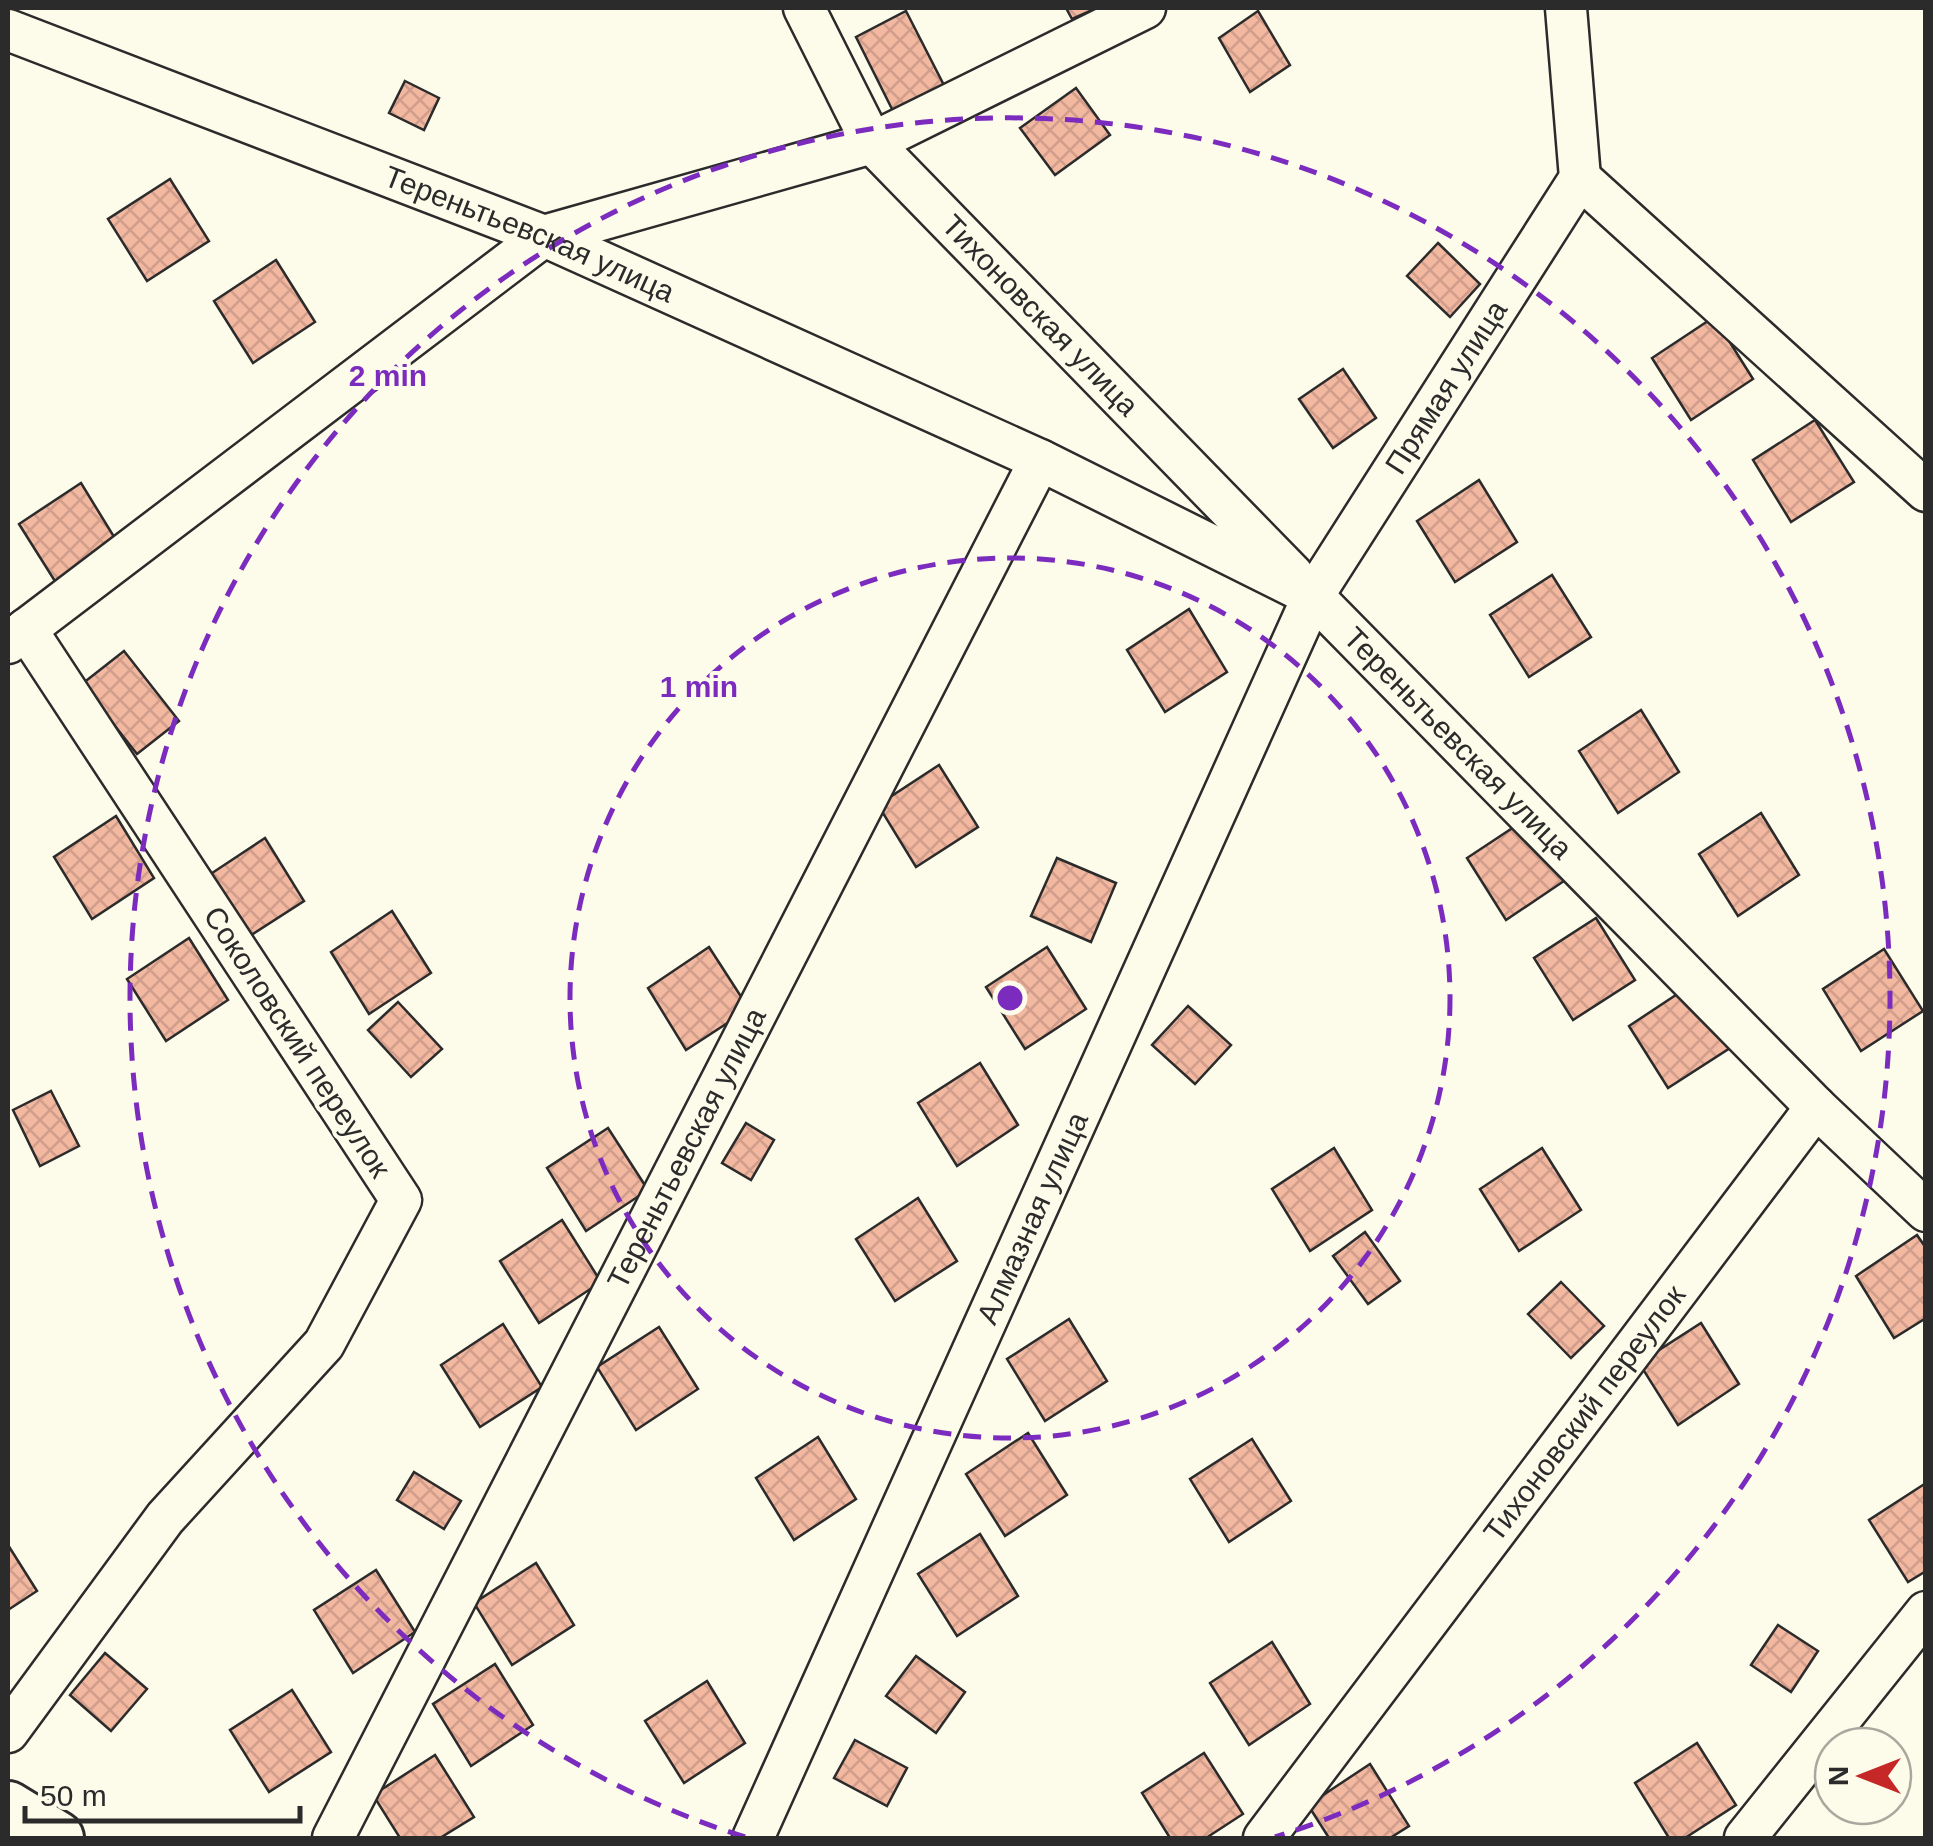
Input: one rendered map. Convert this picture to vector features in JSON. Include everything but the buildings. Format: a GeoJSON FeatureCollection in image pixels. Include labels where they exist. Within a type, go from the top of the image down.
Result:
{"type":"FeatureCollection","features":[{"type":"Feature","properties":{"kind":"main road"},"geometry":{"type":"LineString","coordinates":[[8,1808],[57,1838]]}},
{"type":"Feature","properties":{"kind":"street","name":"Тихоновская улица"},"geometry":{"type":"LineString","coordinates":[[804,8],[872,143],[1313,596]]}},
{"type":"Feature","properties":{"kind":"street"},"geometry":{"type":"LineString","coordinates":[[544,236],[872,143],[1145,8]]}},
{"type":"Feature","properties":{"kind":"street"},"geometry":{"type":"LineString","coordinates":[[1566,8],[1580,178],[1920,471]]}},
{"type":"Feature","properties":{"kind":"street","name":"Тереньтьевская улица"},"geometry":{"type":"LineString","coordinates":[[8,30],[544,236],[1040,460],[1313,596],[1816,1108]]}},
{"type":"Feature","properties":{"kind":"street","name":"Прямая улица"},"geometry":{"type":"LineString","coordinates":[[1313,596],[1580,178]]}},
{"type":"Feature","properties":{"kind":"street","name":"Соколовский переулок"},"geometry":{"type":"LineString","coordinates":[[8,1732],[165,1518],[324,1344],[401,1200],[17,636],[544,236]]}},
{"type":"Feature","properties":{"kind":"street","name":"Тереньтьевская улица"},"geometry":{"type":"LineString","coordinates":[[334,1838],[1040,460]]}},
{"type":"Feature","properties":{"kind":"street","name":"Алмазная улица"},"geometry":{"type":"LineString","coordinates":[[753,1838],[1313,596]]}},
{"type":"Feature","properties":{"kind":"street"},"geometry":{"type":"LineString","coordinates":[[1816,1108],[1926,1211]]}},
{"type":"Feature","properties":{"kind":"street","name":"Тихоновский переулок"},"geometry":{"type":"LineString","coordinates":[[1264,1838],[1816,1108]]}},
{"type":"Feature","properties":{"kind":"street"},"geometry":{"type":"LineString","coordinates":[[1745,1838],[1926,1612]]}}]}
